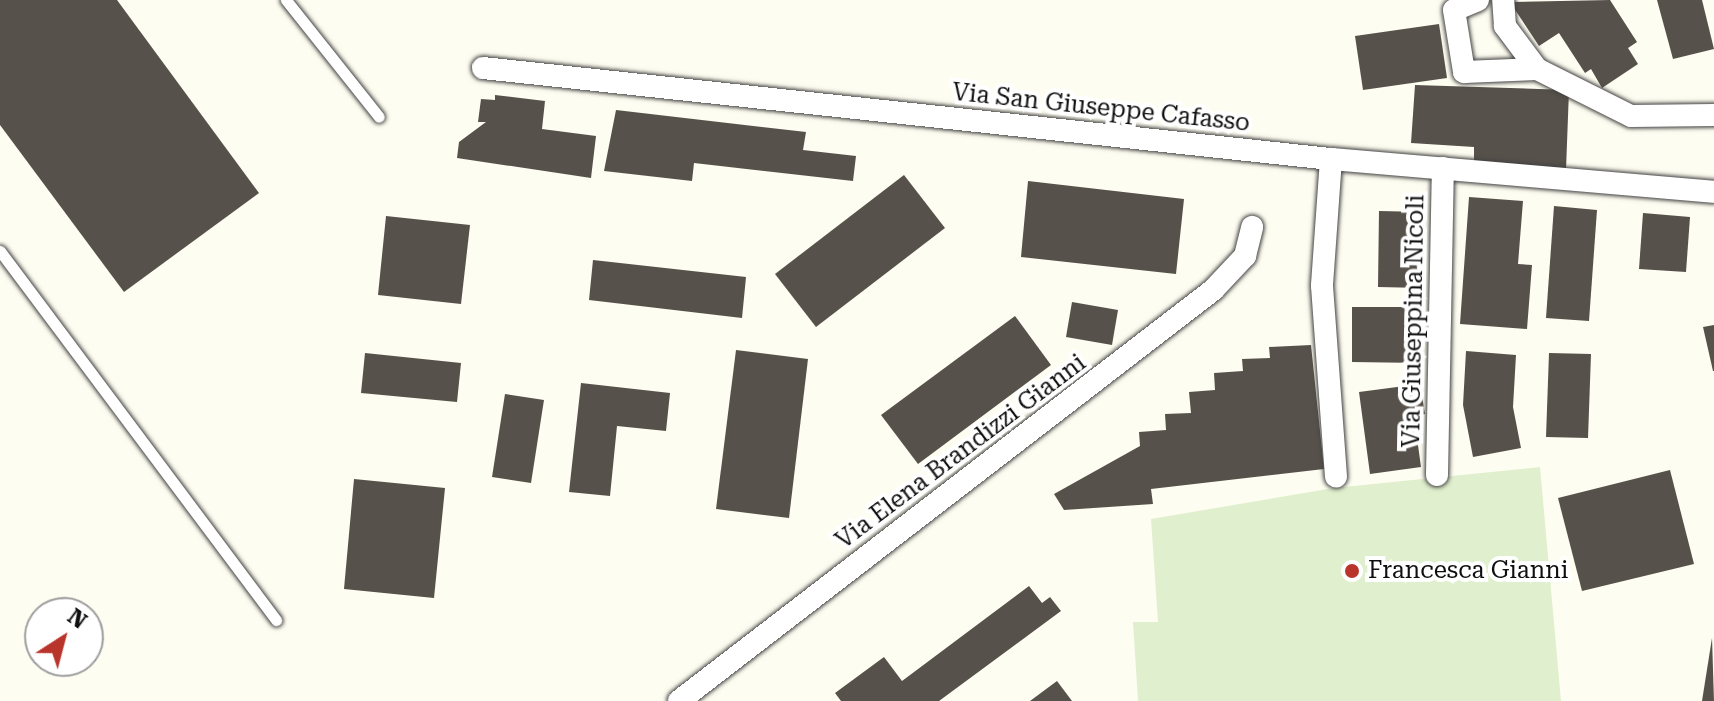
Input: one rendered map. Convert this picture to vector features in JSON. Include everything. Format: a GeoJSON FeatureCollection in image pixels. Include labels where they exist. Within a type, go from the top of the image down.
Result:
{"type":"FeatureCollection","features":[{"type":"Feature","properties":{"kind":"street"},"geometry":{"type":"LineString","coordinates":[[1478,0],[1454,10],[1464,72],[1537,69]]}},
{"type":"Feature","properties":{"kind":"street"},"geometry":{"type":"LineString","coordinates":[[1503,0],[1505,26],[1537,69],[1631,116],[1714,115]]}},
{"type":"Feature","properties":{"kind":"street","name":"Via San Giuseppe Cafasso"},"geometry":{"type":"LineString","coordinates":[[483,68],[1331,159],[1714,192]]}},
{"type":"Feature","properties":{"kind":"street"},"geometry":{"type":"LineString","coordinates":[[1331,159],[1322,286],[1336,476]]}},
{"type":"Feature","properties":{"kind":"street","name":"Via Giuseppina Nicoli"},"geometry":{"type":"LineString","coordinates":[[1437,475],[1443,168]]}},
{"type":"Feature","properties":{"kind":"street","name":"Via Elena Brandizzi Gianni"},"geometry":{"type":"LineString","coordinates":[[679,701],[1213,290],[1245,256],[1252,227]]}},
{"type":"Feature","properties":{"kind":"lane"},"geometry":{"type":"LineString","coordinates":[[286,0],[379,117]]}},
{"type":"Feature","properties":{"kind":"lane"},"geometry":{"type":"LineString","coordinates":[[0,251],[276,620]]}},
{"type":"Feature","properties":{"kind":"green space","name":"Francesca Gianni"},"geometry":{"type":"Polygon","coordinates":[[[1540,467],[1561,701],[1138,701],[1133,622],[1158,622],[1151,519],[1334,488],[1540,467]]]}},
{"type":"Feature","properties":{"kind":"building"},"geometry":{"type":"Polygon","coordinates":[[[0,0],[117,0],[259,193],[124,292],[0,125],[0,0]]]}},
{"type":"Feature","properties":{"kind":"building"},"geometry":{"type":"Polygon","coordinates":[[[1610,0],[1637,42],[1628,48],[1638,64],[1602,88],[1591,69],[1585,73],[1559,33],[1539,46],[1510,2],[1610,0]]]}},
{"type":"Feature","properties":{"kind":"building"},"geometry":{"type":"Polygon","coordinates":[[[1657,0],[1702,0],[1714,49],[1673,59],[1657,0]]]}},
{"type":"Feature","properties":{"kind":"building"},"geometry":{"type":"Polygon","coordinates":[[[1439,24],[1447,78],[1363,90],[1355,36],[1439,24]]]}},
{"type":"Feature","properties":{"kind":"building"},"geometry":{"type":"Polygon","coordinates":[[[1415,85],[1569,90],[1566,170],[1474,162],[1474,147],[1411,143],[1415,85]]]}},
{"type":"Feature","properties":{"kind":"building"},"geometry":{"type":"Polygon","coordinates":[[[495,95],[545,101],[542,129],[596,136],[591,178],[457,158],[459,142],[486,122],[478,122],[481,99],[495,100],[495,95]]]}},
{"type":"Feature","properties":{"kind":"building"},"geometry":{"type":"Polygon","coordinates":[[[616,110],[806,132],[803,150],[856,156],[853,181],[694,163],[692,181],[604,171],[616,110]]]}},
{"type":"Feature","properties":{"kind":"building"},"geometry":{"type":"Polygon","coordinates":[[[904,175],[945,228],[816,327],[775,274],[904,175]]]}},
{"type":"Feature","properties":{"kind":"building"},"geometry":{"type":"Polygon","coordinates":[[[1028,181],[1184,199],[1176,274],[1021,257],[1028,181]]]}},
{"type":"Feature","properties":{"kind":"building"},"geometry":{"type":"Polygon","coordinates":[[[1469,197],[1523,201],[1518,264],[1532,265],[1527,329],[1460,324],[1469,197]]]}},
{"type":"Feature","properties":{"kind":"building"},"geometry":{"type":"Polygon","coordinates":[[[1554,206],[1597,210],[1589,321],[1546,318],[1554,206]]]}},
{"type":"Feature","properties":{"kind":"building"},"geometry":{"type":"Polygon","coordinates":[[[1379,211],[1424,212],[1423,288],[1378,287],[1379,211]]]}},
{"type":"Feature","properties":{"kind":"building"},"geometry":{"type":"Polygon","coordinates":[[[1643,213],[1690,217],[1686,272],[1639,269],[1643,213]]]}},
{"type":"Feature","properties":{"kind":"building"},"geometry":{"type":"Polygon","coordinates":[[[386,216],[470,225],[461,304],[378,295],[386,216]]]}},
{"type":"Feature","properties":{"kind":"building"},"geometry":{"type":"Polygon","coordinates":[[[593,260],[746,277],[742,318],[589,300],[593,260]]]}},
{"type":"Feature","properties":{"kind":"building"},"geometry":{"type":"Polygon","coordinates":[[[1072,302],[1118,310],[1112,345],[1066,337],[1072,302]]]}},
{"type":"Feature","properties":{"kind":"building"},"geometry":{"type":"Polygon","coordinates":[[[1352,307],[1422,307],[1421,363],[1352,362],[1352,307]]]}},
{"type":"Feature","properties":{"kind":"building"},"geometry":{"type":"Polygon","coordinates":[[[1015,316],[1051,365],[918,464],[881,415],[1015,316]]]}},
{"type":"Feature","properties":{"kind":"building"},"geometry":{"type":"Polygon","coordinates":[[[1714,325],[1714,371],[1713,371],[1703,327],[1714,325]]]}},
{"type":"Feature","properties":{"kind":"building"},"geometry":{"type":"Polygon","coordinates":[[[1311,345],[1324,469],[1151,489],[1153,504],[1064,510],[1054,494],[1140,446],[1139,432],[1166,430],[1165,414],[1191,413],[1189,392],[1215,390],[1214,373],[1243,371],[1242,359],[1270,358],[1269,347],[1311,345]]]}},
{"type":"Feature","properties":{"kind":"building"},"geometry":{"type":"Polygon","coordinates":[[[736,350],[808,359],[789,518],[716,509],[736,350]]]}},
{"type":"Feature","properties":{"kind":"building"},"geometry":{"type":"Polygon","coordinates":[[[1466,351],[1516,355],[1513,407],[1521,448],[1473,457],[1463,405],[1466,351]]]}},
{"type":"Feature","properties":{"kind":"building"},"geometry":{"type":"Polygon","coordinates":[[[365,353],[461,363],[457,402],[361,393],[365,353]]]}},
{"type":"Feature","properties":{"kind":"building"},"geometry":{"type":"Polygon","coordinates":[[[1549,353],[1591,354],[1588,438],[1546,437],[1549,353]]]}},
{"type":"Feature","properties":{"kind":"building"},"geometry":{"type":"Polygon","coordinates":[[[581,383],[670,393],[666,431],[617,426],[610,496],[569,492],[581,383]]]}},
{"type":"Feature","properties":{"kind":"building"},"geometry":{"type":"Polygon","coordinates":[[[1420,384],[1425,414],[1414,416],[1421,467],[1370,474],[1359,392],[1420,384]]]}},
{"type":"Feature","properties":{"kind":"building"},"geometry":{"type":"Polygon","coordinates":[[[505,394],[544,400],[531,483],[492,477],[505,394]]]}},
{"type":"Feature","properties":{"kind":"building"},"geometry":{"type":"Polygon","coordinates":[[[1670,470],[1694,564],[1582,591],[1558,498],[1670,470]]]}},
{"type":"Feature","properties":{"kind":"building"},"geometry":{"type":"Polygon","coordinates":[[[354,479],[445,488],[434,598],[344,589],[354,479]]]}},
{"type":"Feature","properties":{"kind":"building"},"geometry":{"type":"Polygon","coordinates":[[[1029,586],[1042,603],[1050,597],[1061,611],[939,701],[841,701],[835,693],[884,657],[902,681],[1029,586]]]}},
{"type":"Feature","properties":{"kind":"building"},"geometry":{"type":"Polygon","coordinates":[[[1712,638],[1714,701],[1702,701],[1712,638]]]}},
{"type":"Feature","properties":{"kind":"building"},"geometry":{"type":"Polygon","coordinates":[[[1057,681],[1072,701],[1030,701],[1057,681]]]}},
{"type":"Feature","properties":{"kind":"place","name":"Francesca Gianni"},"geometry":{"type":"Point","coordinates":[1352,571]}}]}
